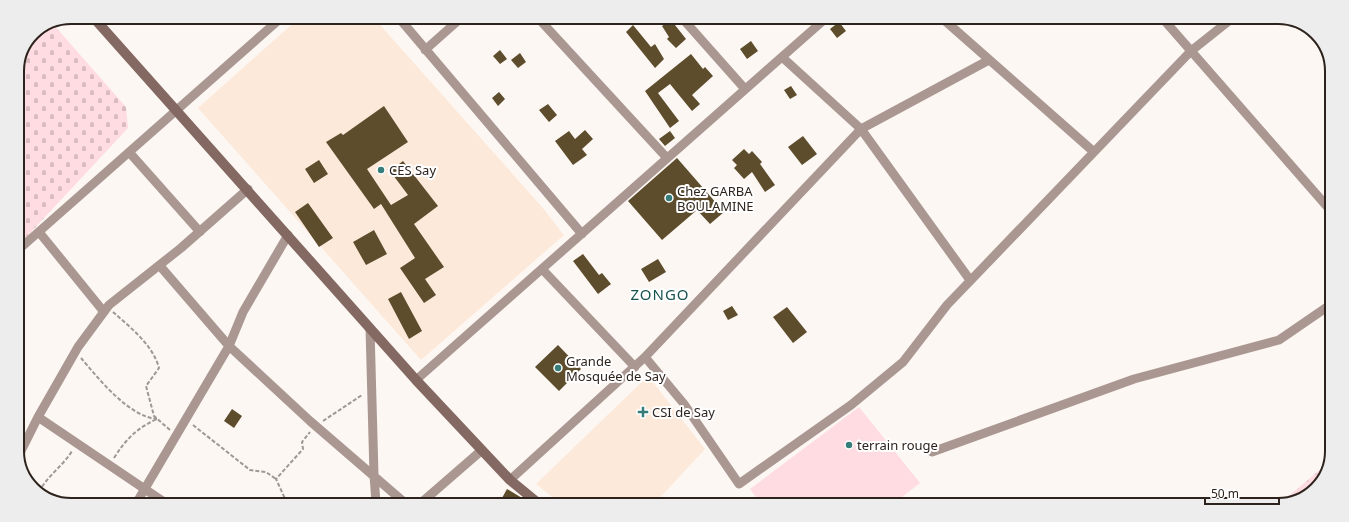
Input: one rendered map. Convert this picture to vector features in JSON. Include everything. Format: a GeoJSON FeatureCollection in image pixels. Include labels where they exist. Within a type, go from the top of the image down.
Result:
{"type":"FeatureCollection","features":[{"type":"Feature","properties":{"kind":"street"},"geometry":{"type":"LineString","coordinates":[[99,24],[248,189],[416,380],[510,480],[532,498]]}},
{"type":"Feature","properties":{"kind":"street"},"geometry":{"type":"LineString","coordinates":[[24,245],[274,24]]}},
{"type":"Feature","properties":{"kind":"street"},"geometry":{"type":"LineString","coordinates":[[403,24],[582,234]]}},
{"type":"Feature","properties":{"kind":"street"},"geometry":{"type":"LineString","coordinates":[[426,50],[454,24]]}},
{"type":"Feature","properties":{"kind":"street"},"geometry":{"type":"LineString","coordinates":[[544,24],[667,158]]}},
{"type":"Feature","properties":{"kind":"street"},"geometry":{"type":"LineString","coordinates":[[687,24],[745,89]]}},
{"type":"Feature","properties":{"kind":"street"},"geometry":{"type":"LineString","coordinates":[[416,380],[819,24]]}},
{"type":"Feature","properties":{"kind":"street"},"geometry":{"type":"LineString","coordinates":[[949,24],[1094,152]]}},
{"type":"Feature","properties":{"kind":"street"},"geometry":{"type":"LineString","coordinates":[[1167,24],[1325,204]]}},
{"type":"Feature","properties":{"kind":"street"},"geometry":{"type":"LineString","coordinates":[[645,357],[684,404],[739,484],[851,405],[903,362],[946,305],[1191,51],[1225,24]]}},
{"type":"Feature","properties":{"kind":"street"},"geometry":{"type":"LineString","coordinates":[[782,56],[861,129],[970,280]]}},
{"type":"Feature","properties":{"kind":"street"},"geometry":{"type":"LineString","coordinates":[[510,480],[645,357],[861,129],[990,60]]}},
{"type":"Feature","properties":{"kind":"street"},"geometry":{"type":"LineString","coordinates":[[129,152],[200,232]]}},
{"type":"Feature","properties":{"kind":"street"},"geometry":{"type":"LineString","coordinates":[[24,445],[38,417],[76,351],[106,310],[200,232],[248,189]]}},
{"type":"Feature","properties":{"kind":"street"},"geometry":{"type":"LineString","coordinates":[[39,232],[106,310]]}},
{"type":"Feature","properties":{"kind":"street"},"geometry":{"type":"LineString","coordinates":[[140,498],[229,346],[243,312],[288,235]]}},
{"type":"Feature","properties":{"kind":"street"},"geometry":{"type":"LineString","coordinates":[[160,266],[229,346],[315,426],[399,498]]}},
{"type":"Feature","properties":{"kind":"street"},"geometry":{"type":"LineString","coordinates":[[542,269],[635,367]]}},
{"type":"Feature","properties":{"kind":"street"},"geometry":{"type":"LineString","coordinates":[[932,452],[1134,379],[1279,340],[1325,308]]}},
{"type":"Feature","properties":{"kind":"street"},"geometry":{"type":"LineString","coordinates":[[370,328],[376,498]]}},
{"type":"Feature","properties":{"kind":"street"},"geometry":{"type":"LineString","coordinates":[[38,417],[158,498]]}},
{"type":"Feature","properties":{"kind":"street"},"geometry":{"type":"LineString","coordinates":[[427,498],[482,450]]}},
{"type":"Feature","properties":{"kind":"path"},"geometry":{"type":"LineString","coordinates":[[106,310],[135,333],[156,359],[159,368],[146,386],[154,416],[176,436]]}},
{"type":"Feature","properties":{"kind":"path"},"geometry":{"type":"LineString","coordinates":[[76,351],[110,392],[119,400],[148,418],[158,419]]}},
{"type":"Feature","properties":{"kind":"path"},"geometry":{"type":"LineString","coordinates":[[276,479],[303,449],[302,442],[315,426],[372,388]]}},
{"type":"Feature","properties":{"kind":"path"},"geometry":{"type":"LineString","coordinates":[[109,466],[126,440],[147,423],[158,419]]}},
{"type":"Feature","properties":{"kind":"path"},"geometry":{"type":"LineString","coordinates":[[186,419],[250,470],[266,472],[276,479],[285,498]]}},
{"type":"Feature","properties":{"kind":"path"},"geometry":{"type":"LineString","coordinates":[[41,487],[65,462],[76,443]]}},
{"type":"Feature","properties":{"kind":"shaded area"},"geometry":{"type":"Polygon","coordinates":[[[292,24],[379,24],[542,207],[564,235],[421,360],[198,108],[292,24]]]}},
{"type":"Feature","properties":{"kind":"shaded area","name":"CSI de Say"},"geometry":{"type":"Polygon","coordinates":[[[648,376],[705,449],[660,498],[554,498],[536,484],[648,376]]]}},
{"type":"Feature","properties":{"kind":"green space"},"geometry":{"type":"Polygon","coordinates":[[[56,27],[126,107],[128,128],[24,239],[24,71],[28,53],[38,38],[45,32],[56,27]]]}},
{"type":"Feature","properties":{"kind":"green space","name":"terrain rouge"},"geometry":{"type":"Polygon","coordinates":[[[859,407],[920,483],[901,498],[757,498],[750,489],[859,407]]]}},
{"type":"Feature","properties":{"kind":"green space"},"geometry":{"type":"Polygon","coordinates":[[[1321,469],[1311,484],[1299,493],[1288,497],[1321,469]]]}},
{"type":"Feature","properties":{"kind":"building"},"geometry":{"type":"Polygon","coordinates":[[[665,24],[674,24],[686,39],[676,48],[667,39],[669,37],[662,26],[665,24]]]}},
{"type":"Feature","properties":{"kind":"building"},"geometry":{"type":"Polygon","coordinates":[[[836,24],[841,24],[846,31],[837,38],[830,29],[836,24]]]}},
{"type":"Feature","properties":{"kind":"building"},"geometry":{"type":"Polygon","coordinates":[[[633,25],[651,47],[655,44],[664,59],[655,68],[626,32],[633,25]]]}},
{"type":"Feature","properties":{"kind":"building"},"geometry":{"type":"Polygon","coordinates":[[[751,41],[758,51],[747,59],[740,49],[751,41]]]}},
{"type":"Feature","properties":{"kind":"building"},"geometry":{"type":"Polygon","coordinates":[[[500,50],[507,59],[500,64],[493,56],[500,50]]]}},
{"type":"Feature","properties":{"kind":"building"},"geometry":{"type":"Polygon","coordinates":[[[520,53],[526,62],[518,68],[511,60],[520,53]]]}},
{"type":"Feature","properties":{"kind":"building"},"geometry":{"type":"Polygon","coordinates":[[[691,54],[703,69],[705,67],[713,76],[692,95],[700,104],[692,111],[670,84],[658,93],[679,121],[670,128],[645,91],[691,54]]]}},
{"type":"Feature","properties":{"kind":"building"},"geometry":{"type":"Polygon","coordinates":[[[791,86],[797,95],[790,99],[784,90],[791,86]]]}},
{"type":"Feature","properties":{"kind":"building"},"geometry":{"type":"Polygon","coordinates":[[[499,92],[505,99],[498,106],[492,98],[499,92]]]}},
{"type":"Feature","properties":{"kind":"building"},"geometry":{"type":"Polygon","coordinates":[[[548,104],[557,115],[549,122],[539,110],[548,104]]]}},
{"type":"Feature","properties":{"kind":"building"},"geometry":{"type":"Polygon","coordinates":[[[384,106],[408,142],[367,169],[391,205],[408,195],[390,171],[403,161],[438,206],[414,224],[444,267],[425,279],[436,295],[424,303],[400,268],[415,258],[381,204],[374,209],[326,142],[341,133],[343,135],[384,106]]]}},
{"type":"Feature","properties":{"kind":"building"},"geometry":{"type":"Polygon","coordinates":[[[585,130],[593,139],[582,149],[587,155],[573,165],[555,141],[569,131],[575,139],[585,130]]]}},
{"type":"Feature","properties":{"kind":"building"},"geometry":{"type":"Polygon","coordinates":[[[670,131],[675,138],[665,146],[659,139],[670,131]]]}},
{"type":"Feature","properties":{"kind":"building"},"geometry":{"type":"Polygon","coordinates":[[[803,136],[817,154],[802,165],[788,147],[803,136]]]}},
{"type":"Feature","properties":{"kind":"building"},"geometry":{"type":"Polygon","coordinates":[[[744,149],[749,154],[752,151],[762,162],[760,164],[775,185],[765,192],[752,172],[744,179],[734,168],[737,165],[732,160],[744,149]]]}},
{"type":"Feature","properties":{"kind":"building","name":"Chez GARBA BOULAMINE"},"geometry":{"type":"Polygon","coordinates":[[[677,158],[724,212],[710,224],[697,210],[662,240],[628,201],[677,158]]]}},
{"type":"Feature","properties":{"kind":"building"},"geometry":{"type":"Polygon","coordinates":[[[319,160],[328,174],[314,183],[305,169],[319,160]]]}},
{"type":"Feature","properties":{"kind":"building"},"geometry":{"type":"Polygon","coordinates":[[[308,203],[333,238],[319,247],[295,212],[308,203]]]}},
{"type":"Feature","properties":{"kind":"building"},"geometry":{"type":"Polygon","coordinates":[[[374,230],[387,254],[366,265],[353,242],[374,230]]]}},
{"type":"Feature","properties":{"kind":"building"},"geometry":{"type":"Polygon","coordinates":[[[583,254],[599,275],[602,273],[611,284],[598,294],[573,261],[583,254]]]}},
{"type":"Feature","properties":{"kind":"building"},"geometry":{"type":"Polygon","coordinates":[[[658,259],[666,272],[649,282],[641,269],[658,259]]]}},
{"type":"Feature","properties":{"kind":"building"},"geometry":{"type":"Polygon","coordinates":[[[401,292],[422,331],[409,339],[388,299],[401,292]]]}},
{"type":"Feature","properties":{"kind":"building"},"geometry":{"type":"Polygon","coordinates":[[[732,306],[738,315],[728,320],[723,311],[732,306]]]}},
{"type":"Feature","properties":{"kind":"building"},"geometry":{"type":"Polygon","coordinates":[[[787,307],[807,332],[793,343],[773,317],[787,307]]]}},
{"type":"Feature","properties":{"kind":"building","name":"Grande Mosquée de Say"},"geometry":{"type":"Polygon","coordinates":[[[558,345],[581,369],[559,391],[535,367],[558,345]]]}},
{"type":"Feature","properties":{"kind":"building"},"geometry":{"type":"Polygon","coordinates":[[[232,409],[242,416],[234,428],[224,421],[232,409]]]}},
{"type":"Feature","properties":{"kind":"building"},"geometry":{"type":"Polygon","coordinates":[[[507,489],[522,498],[502,498],[507,489]]]}},
{"type":"Feature","properties":{"kind":"place","name":"CES Say"},"geometry":{"type":"Point","coordinates":[381,170]}},
{"type":"Feature","properties":{"kind":"place","name":"Chez GARBA BOULAMINE"},"geometry":{"type":"Point","coordinates":[669,198]}},
{"type":"Feature","properties":{"kind":"place","name":"Grande Mosquée de Say"},"geometry":{"type":"Point","coordinates":[558,368]}},
{"type":"Feature","properties":{"kind":"place","name":"CSI de Say"},"geometry":{"type":"Point","coordinates":[643,412]}},
{"type":"Feature","properties":{"kind":"place","name":"terrain rouge"},"geometry":{"type":"Point","coordinates":[849,445]}},
{"type":"Feature","properties":{"kind":"district","name":"ZONGO"},"geometry":{"type":"Point","coordinates":[660,295]}}]}
